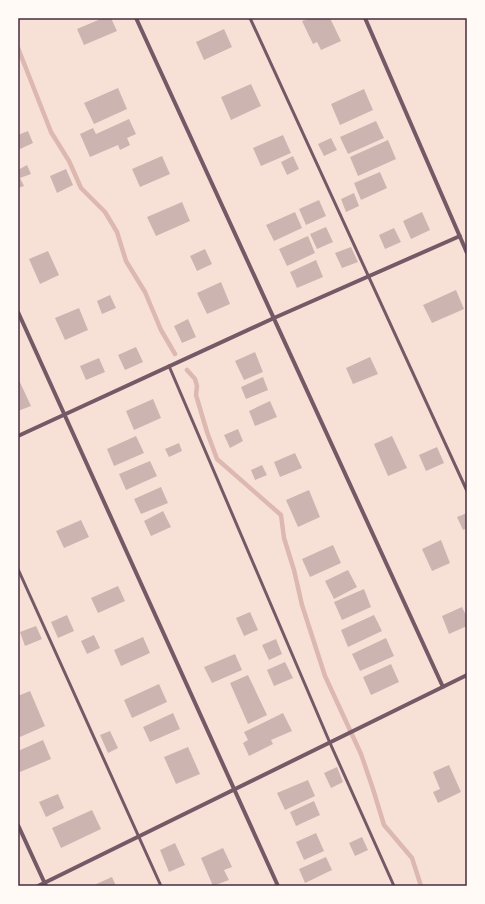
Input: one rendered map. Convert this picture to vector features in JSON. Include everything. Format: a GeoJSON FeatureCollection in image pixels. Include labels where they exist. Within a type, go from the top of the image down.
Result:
{"type":"FeatureCollection","features":[{"type":"Feature","properties":{"kind":"street"},"geometry":{"type":"LineString","coordinates":[[136,18],[443,687]]}},
{"type":"Feature","properties":{"kind":"street"},"geometry":{"type":"LineString","coordinates":[[365,18],[467,253]]}},
{"type":"Feature","properties":{"kind":"street"},"geometry":{"type":"LineString","coordinates":[[18,436],[274,318],[460,236]]}},
{"type":"Feature","properties":{"kind":"street"},"geometry":{"type":"LineString","coordinates":[[18,312],[278,886]]}},
{"type":"Feature","properties":{"kind":"street"},"geometry":{"type":"LineString","coordinates":[[38,886],[45,884],[234,789],[467,675]]}},
{"type":"Feature","properties":{"kind":"street"},"geometry":{"type":"LineString","coordinates":[[18,825],[45,884]]}},
{"type":"Feature","properties":{"kind":"lane"},"geometry":{"type":"LineString","coordinates":[[250,18],[467,491]]}},
{"type":"Feature","properties":{"kind":"lane"},"geometry":{"type":"LineString","coordinates":[[170,366],[330,743],[394,886]]}},
{"type":"Feature","properties":{"kind":"lane"},"geometry":{"type":"LineString","coordinates":[[18,569],[161,886]]}},
{"type":"Feature","properties":{"kind":"building"},"geometry":{"type":"Polygon","coordinates":[[[103,18],[111,18],[117,31],[84,45],[77,29],[103,18]]]}},
{"type":"Feature","properties":{"kind":"building"},"geometry":{"type":"Polygon","coordinates":[[[307,18],[330,18],[341,41],[321,50],[317,42],[313,44],[302,21],[308,19],[307,18]]]}},
{"type":"Feature","properties":{"kind":"building"},"geometry":{"type":"Polygon","coordinates":[[[224,29],[232,47],[204,60],[196,42],[224,29]]]}},
{"type":"Feature","properties":{"kind":"building"},"geometry":{"type":"Polygon","coordinates":[[[251,84],[261,106],[231,120],[221,97],[251,84]]]}},
{"type":"Feature","properties":{"kind":"building"},"geometry":{"type":"Polygon","coordinates":[[[118,88],[127,109],[94,124],[84,103],[118,88]]]}},
{"type":"Feature","properties":{"kind":"building"},"geometry":{"type":"Polygon","coordinates":[[[364,89],[373,110],[340,125],[331,104],[364,89]]]}},
{"type":"Feature","properties":{"kind":"building"},"geometry":{"type":"Polygon","coordinates":[[[129,119],[136,134],[127,138],[130,145],[120,150],[118,145],[90,157],[80,134],[93,128],[96,134],[129,119]]]}},
{"type":"Feature","properties":{"kind":"building"},"geometry":{"type":"Polygon","coordinates":[[[376,121],[384,138],[348,154],[340,137],[376,121]]]}},
{"type":"Feature","properties":{"kind":"building"},"geometry":{"type":"Polygon","coordinates":[[[28,131],[33,143],[20,149],[18,145],[18,135],[28,131]]]}},
{"type":"Feature","properties":{"kind":"building"},"geometry":{"type":"Polygon","coordinates":[[[283,135],[291,153],[261,166],[253,148],[283,135]]]}},
{"type":"Feature","properties":{"kind":"building"},"geometry":{"type":"Polygon","coordinates":[[[331,138],[337,150],[324,156],[318,144],[331,138]]]}},
{"type":"Feature","properties":{"kind":"building"},"geometry":{"type":"Polygon","coordinates":[[[388,140],[396,159],[358,176],[350,157],[388,140]]]}},
{"type":"Feature","properties":{"kind":"building"},"geometry":{"type":"Polygon","coordinates":[[[162,156],[170,174],[140,187],[132,169],[162,156]]]}},
{"type":"Feature","properties":{"kind":"building"},"geometry":{"type":"Polygon","coordinates":[[[293,156],[299,169],[287,175],[281,162],[293,156]]]}},
{"type":"Feature","properties":{"kind":"building"},"geometry":{"type":"Polygon","coordinates":[[[27,165],[31,174],[20,178],[24,186],[18,188],[18,170],[27,165]]]}},
{"type":"Feature","properties":{"kind":"building"},"geometry":{"type":"Polygon","coordinates":[[[66,169],[73,185],[57,193],[50,176],[66,169]]]}},
{"type":"Feature","properties":{"kind":"building"},"geometry":{"type":"Polygon","coordinates":[[[380,172],[387,188],[361,200],[354,183],[380,172]]]}},
{"type":"Feature","properties":{"kind":"building"},"geometry":{"type":"Polygon","coordinates":[[[354,193],[359,206],[346,212],[341,199],[354,193]]]}},
{"type":"Feature","properties":{"kind":"building"},"geometry":{"type":"Polygon","coordinates":[[[319,200],[326,216],[306,225],[299,209],[319,200]]]}},
{"type":"Feature","properties":{"kind":"building"},"geometry":{"type":"Polygon","coordinates":[[[182,202],[190,221],[156,236],[147,217],[182,202]]]}},
{"type":"Feature","properties":{"kind":"building"},"geometry":{"type":"Polygon","coordinates":[[[295,212],[302,228],[274,241],[266,225],[295,212]]]}},
{"type":"Feature","properties":{"kind":"building"},"geometry":{"type":"Polygon","coordinates":[[[422,212],[430,230],[411,239],[403,221],[422,212]]]}},
{"type":"Feature","properties":{"kind":"building"},"geometry":{"type":"Polygon","coordinates":[[[326,227],[333,242],[317,249],[310,234],[326,227]]]}},
{"type":"Feature","properties":{"kind":"building"},"geometry":{"type":"Polygon","coordinates":[[[394,228],[401,242],[385,249],[379,235],[394,228]]]}},
{"type":"Feature","properties":{"kind":"building"},"geometry":{"type":"Polygon","coordinates":[[[308,236],[315,253],[287,266],[279,249],[308,236]]]}},
{"type":"Feature","properties":{"kind":"building"},"geometry":{"type":"Polygon","coordinates":[[[351,247],[358,262],[342,268],[335,253],[351,247]]]}},
{"type":"Feature","properties":{"kind":"building"},"geometry":{"type":"Polygon","coordinates":[[[205,249],[212,264],[197,271],[190,256],[205,249]]]}},
{"type":"Feature","properties":{"kind":"building"},"geometry":{"type":"Polygon","coordinates":[[[48,251],[59,275],[40,284],[29,259],[48,251]]]}},
{"type":"Feature","properties":{"kind":"building"},"geometry":{"type":"Polygon","coordinates":[[[316,260],[323,277],[297,288],[290,272],[316,260]]]}},
{"type":"Feature","properties":{"kind":"building"},"geometry":{"type":"Polygon","coordinates":[[[221,282],[230,304],[207,314],[197,293],[221,282]]]}},
{"type":"Feature","properties":{"kind":"building"},"geometry":{"type":"Polygon","coordinates":[[[456,290],[464,309],[432,323],[423,305],[456,290]]]}},
{"type":"Feature","properties":{"kind":"building"},"geometry":{"type":"Polygon","coordinates":[[[110,295],[116,308],[102,314],[97,301],[110,295]]]}},
{"type":"Feature","properties":{"kind":"building"},"geometry":{"type":"Polygon","coordinates":[[[79,308],[88,330],[65,340],[55,318],[79,308]]]}},
{"type":"Feature","properties":{"kind":"building"},"geometry":{"type":"Polygon","coordinates":[[[188,319],[196,337],[182,343],[174,326],[188,319]]]}},
{"type":"Feature","properties":{"kind":"building"},"geometry":{"type":"Polygon","coordinates":[[[136,347],[143,362],[125,370],[118,355],[136,347]]]}},
{"type":"Feature","properties":{"kind":"building"},"geometry":{"type":"Polygon","coordinates":[[[255,352],[263,372],[244,380],[235,361],[255,352]]]}},
{"type":"Feature","properties":{"kind":"building"},"geometry":{"type":"Polygon","coordinates":[[[370,357],[378,374],[353,384],[346,368],[370,357]]]}},
{"type":"Feature","properties":{"kind":"building"},"geometry":{"type":"Polygon","coordinates":[[[99,358],[105,372],[86,380],[80,366],[99,358]]]}},
{"type":"Feature","properties":{"kind":"building"},"geometry":{"type":"Polygon","coordinates":[[[263,377],[268,390],[246,399],[241,387],[263,377]]]}},
{"type":"Feature","properties":{"kind":"building"},"geometry":{"type":"Polygon","coordinates":[[[18,378],[31,406],[18,411],[18,378]]]}},
{"type":"Feature","properties":{"kind":"building"},"geometry":{"type":"Polygon","coordinates":[[[153,399],[161,418],[134,430],[126,411],[153,399]]]}},
{"type":"Feature","properties":{"kind":"building"},"geometry":{"type":"Polygon","coordinates":[[[270,401],[277,417],[255,426],[249,411],[270,401]]]}},
{"type":"Feature","properties":{"kind":"building"},"geometry":{"type":"Polygon","coordinates":[[[238,429],[243,441],[230,448],[224,435],[238,429]]]}},
{"type":"Feature","properties":{"kind":"building"},"geometry":{"type":"Polygon","coordinates":[[[136,436],[144,453],[114,466],[107,449],[136,436]]]}},
{"type":"Feature","properties":{"kind":"building"},"geometry":{"type":"Polygon","coordinates":[[[392,436],[407,468],[388,476],[374,444],[392,436]]]}},
{"type":"Feature","properties":{"kind":"building"},"geometry":{"type":"Polygon","coordinates":[[[179,443],[182,451],[169,457],[165,449],[179,443]]]}},
{"type":"Feature","properties":{"kind":"building"},"geometry":{"type":"Polygon","coordinates":[[[437,447],[444,463],[426,471],[419,455],[437,447]]]}},
{"type":"Feature","properties":{"kind":"building"},"geometry":{"type":"Polygon","coordinates":[[[295,453],[302,468],[280,477],[274,462],[295,453]]]}},
{"type":"Feature","properties":{"kind":"building"},"geometry":{"type":"Polygon","coordinates":[[[150,461],[157,476],[126,490],[119,474],[150,461]]]}},
{"type":"Feature","properties":{"kind":"building"},"geometry":{"type":"Polygon","coordinates":[[[262,465],[267,475],[255,480],[251,470],[262,465]]]}},
{"type":"Feature","properties":{"kind":"building"},"geometry":{"type":"Polygon","coordinates":[[[161,487],[168,503],[141,514],[134,499],[161,487]]]}},
{"type":"Feature","properties":{"kind":"building"},"geometry":{"type":"Polygon","coordinates":[[[309,490],[320,517],[298,527],[286,500],[309,490]]]}},
{"type":"Feature","properties":{"kind":"building"},"geometry":{"type":"Polygon","coordinates":[[[163,511],[171,527],[151,536],[144,521],[163,511]]]}},
{"type":"Feature","properties":{"kind":"building"},"geometry":{"type":"Polygon","coordinates":[[[467,513],[467,528],[463,530],[457,517],[467,513]]]}},
{"type":"Feature","properties":{"kind":"building"},"geometry":{"type":"Polygon","coordinates":[[[81,520],[89,537],[64,548],[56,531],[81,520]]]}},
{"type":"Feature","properties":{"kind":"building"},"geometry":{"type":"Polygon","coordinates":[[[441,540],[450,563],[432,571],[422,549],[441,540]]]}},
{"type":"Feature","properties":{"kind":"building"},"geometry":{"type":"Polygon","coordinates":[[[333,545],[341,563],[310,577],[302,559],[333,545]]]}},
{"type":"Feature","properties":{"kind":"building"},"geometry":{"type":"Polygon","coordinates":[[[348,570],[357,587],[334,599],[325,581],[348,570]]]}},
{"type":"Feature","properties":{"kind":"building"},"geometry":{"type":"Polygon","coordinates":[[[118,586],[125,601],[98,613],[91,598],[118,586]]]}},
{"type":"Feature","properties":{"kind":"building"},"geometry":{"type":"Polygon","coordinates":[[[364,589],[371,607],[342,620],[334,602],[364,589]]]}},
{"type":"Feature","properties":{"kind":"building"},"geometry":{"type":"Polygon","coordinates":[[[462,607],[467,617],[467,626],[449,634],[442,616],[462,607]]]}},
{"type":"Feature","properties":{"kind":"building"},"geometry":{"type":"Polygon","coordinates":[[[250,612],[258,630],[244,636],[236,618],[250,612]]]}},
{"type":"Feature","properties":{"kind":"building"},"geometry":{"type":"Polygon","coordinates":[[[67,615],[74,631],[58,638],[51,622],[67,615]]]}},
{"type":"Feature","properties":{"kind":"building"},"geometry":{"type":"Polygon","coordinates":[[[374,615],[382,631],[348,647],[341,630],[374,615]]]}},
{"type":"Feature","properties":{"kind":"building"},"geometry":{"type":"Polygon","coordinates":[[[36,626],[42,639],[25,646],[20,632],[36,626]]]}},
{"type":"Feature","properties":{"kind":"building"},"geometry":{"type":"Polygon","coordinates":[[[94,635],[100,648],[87,654],[81,641],[94,635]]]}},
{"type":"Feature","properties":{"kind":"building"},"geometry":{"type":"Polygon","coordinates":[[[143,637],[150,653],[121,666],[114,650],[143,637]]]}},
{"type":"Feature","properties":{"kind":"building"},"geometry":{"type":"Polygon","coordinates":[[[386,638],[394,656],[360,671],[352,654],[386,638]]]}},
{"type":"Feature","properties":{"kind":"building"},"geometry":{"type":"Polygon","coordinates":[[[276,639],[282,654],[269,660],[262,645],[276,639]]]}},
{"type":"Feature","properties":{"kind":"building"},"geometry":{"type":"Polygon","coordinates":[[[235,654],[242,670],[212,683],[204,667],[235,654]]]}},
{"type":"Feature","properties":{"kind":"building"},"geometry":{"type":"Polygon","coordinates":[[[285,662],[293,678],[274,686],[267,670],[285,662]]]}},
{"type":"Feature","properties":{"kind":"building"},"geometry":{"type":"Polygon","coordinates":[[[391,664],[399,682],[371,695],[363,677],[391,664]]]}},
{"type":"Feature","properties":{"kind":"building"},"geometry":{"type":"Polygon","coordinates":[[[248,675],[267,715],[248,724],[230,683],[248,675]]]}},
{"type":"Feature","properties":{"kind":"building"},"geometry":{"type":"Polygon","coordinates":[[[159,684],[167,702],[132,718],[124,700],[159,684]]]}},
{"type":"Feature","properties":{"kind":"building"},"geometry":{"type":"Polygon","coordinates":[[[30,691],[45,726],[20,737],[18,733],[18,696],[30,691]]]}},
{"type":"Feature","properties":{"kind":"building"},"geometry":{"type":"Polygon","coordinates":[[[173,713],[180,729],[150,742],[143,727],[173,713]]]}},
{"type":"Feature","properties":{"kind":"building"},"geometry":{"type":"Polygon","coordinates":[[[283,713],[292,731],[271,740],[273,744],[249,756],[243,743],[248,740],[244,732],[283,713]]]}},
{"type":"Feature","properties":{"kind":"building"},"geometry":{"type":"Polygon","coordinates":[[[110,731],[118,748],[108,753],[100,735],[110,731]]]}},
{"type":"Feature","properties":{"kind":"building"},"geometry":{"type":"Polygon","coordinates":[[[43,740],[51,759],[20,772],[18,768],[18,751],[43,740]]]}},
{"type":"Feature","properties":{"kind":"building"},"geometry":{"type":"Polygon","coordinates":[[[188,747],[200,774],[176,784],[164,757],[188,747]]]}},
{"type":"Feature","properties":{"kind":"building"},"geometry":{"type":"Polygon","coordinates":[[[449,765],[461,792],[438,803],[433,792],[440,789],[433,772],[449,765]]]}},
{"type":"Feature","properties":{"kind":"building"},"geometry":{"type":"Polygon","coordinates":[[[337,767],[343,782],[331,788],[324,773],[337,767]]]}},
{"type":"Feature","properties":{"kind":"building"},"geometry":{"type":"Polygon","coordinates":[[[308,780],[315,796],[285,810],[277,793],[308,780]]]}},
{"type":"Feature","properties":{"kind":"building"},"geometry":{"type":"Polygon","coordinates":[[[58,794],[64,808],[46,817],[39,802],[58,794]]]}},
{"type":"Feature","properties":{"kind":"building"},"geometry":{"type":"Polygon","coordinates":[[[314,801],[320,815],[296,826],[290,812],[314,801]]]}},
{"type":"Feature","properties":{"kind":"building"},"geometry":{"type":"Polygon","coordinates":[[[92,810],[101,829],[61,848],[52,828],[92,810]]]}},
{"type":"Feature","properties":{"kind":"building"},"geometry":{"type":"Polygon","coordinates":[[[316,833],[324,851],[304,860],[296,842],[316,833]]]}},
{"type":"Feature","properties":{"kind":"building"},"geometry":{"type":"Polygon","coordinates":[[[362,837],[368,850],[355,856],[349,843],[362,837]]]}},
{"type":"Feature","properties":{"kind":"building"},"geometry":{"type":"Polygon","coordinates":[[[175,843],[185,865],[169,872],[160,850],[175,843]]]}},
{"type":"Feature","properties":{"kind":"building"},"geometry":{"type":"Polygon","coordinates":[[[223,848],[232,867],[224,870],[229,880],[213,886],[201,858],[223,848]]]}},
{"type":"Feature","properties":{"kind":"building"},"geometry":{"type":"Polygon","coordinates":[[[326,857],[332,870],[305,883],[299,869],[326,857]]]}},
{"type":"Feature","properties":{"kind":"building"},"geometry":{"type":"Polygon","coordinates":[[[112,877],[116,886],[92,886],[112,877]]]}},
{"type":"Feature","properties":{"kind":"waterway"},"geometry":{"type":"LineString","coordinates":[[18,48],[51,132],[69,161],[81,188],[105,212],[117,232],[126,261],[145,292],[161,330],[175,354]]}},
{"type":"Feature","properties":{"kind":"waterway"},"geometry":{"type":"LineString","coordinates":[[187,370],[195,379],[197,386],[196,395],[217,459],[281,515],[284,538],[294,570],[302,605],[325,676],[361,754],[384,825],[412,858],[421,886]]}}]}
